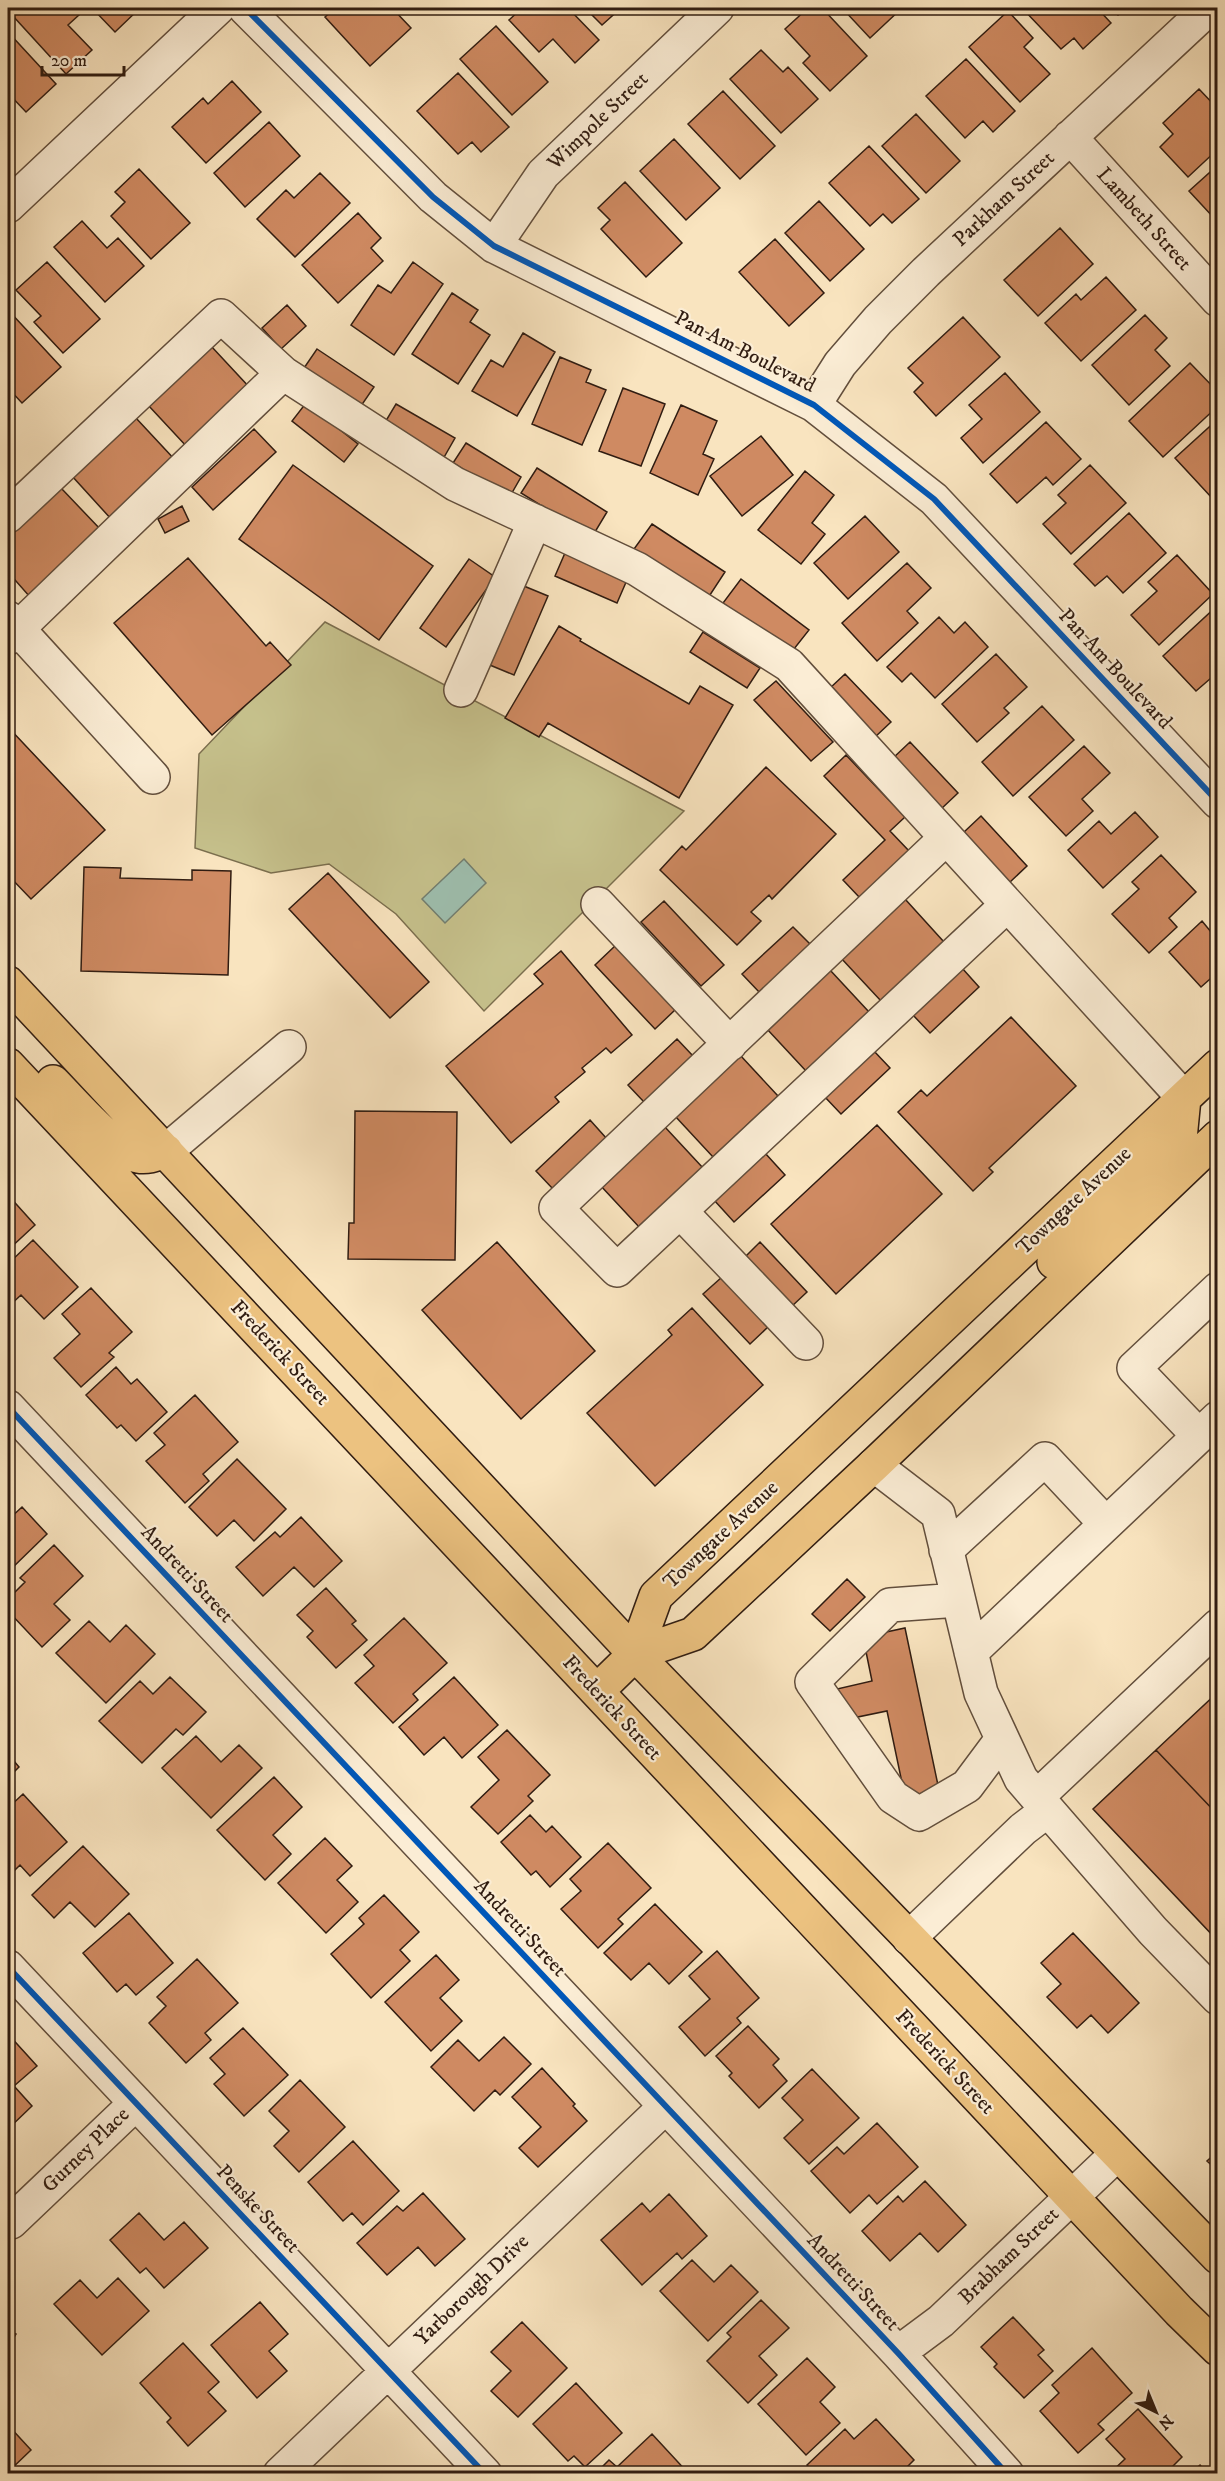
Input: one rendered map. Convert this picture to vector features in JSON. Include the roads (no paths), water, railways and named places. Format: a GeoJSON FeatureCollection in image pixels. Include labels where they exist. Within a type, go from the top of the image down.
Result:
{"type":"FeatureCollection","features":[{"type":"Feature","properties":{"kind":"main road"},"geometry":{"type":"LineString","coordinates":[[8,983],[635,1654],[1218,2257]]}},
{"type":"Feature","properties":{"kind":"main road"},"geometry":{"type":"LineString","coordinates":[[8,1063],[26,1062],[43,1072],[128,1153],[147,1157],[166,1151]]}},
{"type":"Feature","properties":{"kind":"main road","name":"Frederick Street"},"geometry":{"type":"LineString","coordinates":[[8,1063],[1072,2197],[1218,2349]]}},
{"type":"Feature","properties":{"kind":"main road","name":"Towngate Avenue"},"geometry":{"type":"LineString","coordinates":[[635,1654],[656,1596],[1218,1066]]}},
{"type":"Feature","properties":{"kind":"main road"},"geometry":{"type":"LineString","coordinates":[[1036,1310],[1045,1270],[1180,1139],[1184,1098]]}},
{"type":"Feature","properties":{"kind":"main road"},"geometry":{"type":"LineString","coordinates":[[597,1691],[635,1654],[693,1634],[874,1466],[1218,1137]]}},
{"type":"Feature","properties":{"kind":"street"},"geometry":{"type":"LineString","coordinates":[[8,206],[218,8]]}},
{"type":"Feature","properties":{"kind":"street","name":"Pan Am Boulevard"},"geometry":{"type":"LineString","coordinates":[[245,8],[433,197],[494,246],[814,405],[934,499],[1218,802]]}},
{"type":"Feature","properties":{"kind":"street","name":"Wimpole Street"},"geometry":{"type":"LineString","coordinates":[[494,246],[543,174],[717,8]]}},
{"type":"Feature","properties":{"kind":"street","name":"Parkham Street"},"geometry":{"type":"LineString","coordinates":[[814,405],[840,364],[878,321],[1209,8]]}},
{"type":"Feature","properties":{"kind":"street","name":"Lambeth Street"},"geometry":{"type":"LineString","coordinates":[[1070,137],[1218,300]]}},
{"type":"Feature","properties":{"kind":"street"},"geometry":{"type":"LineString","coordinates":[[8,516],[221,316],[283,373],[455,484],[637,569],[789,665],[1184,1098]]}},
{"type":"Feature","properties":{"kind":"street"},"geometry":{"type":"LineString","coordinates":[[153,777],[11,628],[283,373]]}},
{"type":"Feature","properties":{"kind":"street"},"geometry":{"type":"LineString","coordinates":[[461,690],[535,521]]}},
{"type":"Feature","properties":{"kind":"street"},"geometry":{"type":"LineString","coordinates":[[946,838],[556,1208],[617,1270],[1007,905]]}},
{"type":"Feature","properties":{"kind":"street"},"geometry":{"type":"LineString","coordinates":[[598,904],[730,1044]]}},
{"type":"Feature","properties":{"kind":"street"},"geometry":{"type":"LineString","coordinates":[[166,1151],[289,1047]]}},
{"type":"Feature","properties":{"kind":"street"},"geometry":{"type":"LineString","coordinates":[[680,1211],[806,1343]]}},
{"type":"Feature","properties":{"kind":"street"},"geometry":{"type":"LineString","coordinates":[[971,1652],[1208,1427],[1134,1368],[1218,1289]]}},
{"type":"Feature","properties":{"kind":"street","name":"Andretti Street"},"geometry":{"type":"LineString","coordinates":[[8,1408],[898,2354],[1007,2474]]}},
{"type":"Feature","properties":{"kind":"street"},"geometry":{"type":"LineString","coordinates":[[946,1550],[1045,1459],[1106,1524]]}},
{"type":"Feature","properties":{"kind":"street"},"geometry":{"type":"LineString","coordinates":[[874,1466],[938,1514],[981,1693],[1021,1779],[1153,1931],[1218,1998]]}},
{"type":"Feature","properties":{"kind":"street"},"geometry":{"type":"LineString","coordinates":[[958,1600],[890,1605],[812,1682],[893,1797],[919,1814],[967,1786],[1002,1739]]}},
{"type":"Feature","properties":{"kind":"street"},"geometry":{"type":"LineString","coordinates":[[909,1938],[1023,1829],[1042,1804],[1218,1626]]}},
{"type":"Feature","properties":{"kind":"street","name":"Penske Street"},"geometry":{"type":"LineString","coordinates":[[8,1967],[485,2474]]}},
{"type":"Feature","properties":{"kind":"street","name":"Gurney Place"},"geometry":{"type":"LineString","coordinates":[[11,2222],[136,2103]]}},
{"type":"Feature","properties":{"kind":"street","name":"Yarborough Drive"},"geometry":{"type":"LineString","coordinates":[[280,2474],[665,2107]]}},
{"type":"Feature","properties":{"kind":"street","name":"Brabham Street"},"geometry":{"type":"LineString","coordinates":[[898,2354],[942,2321],[1116,2154]]}}]}
